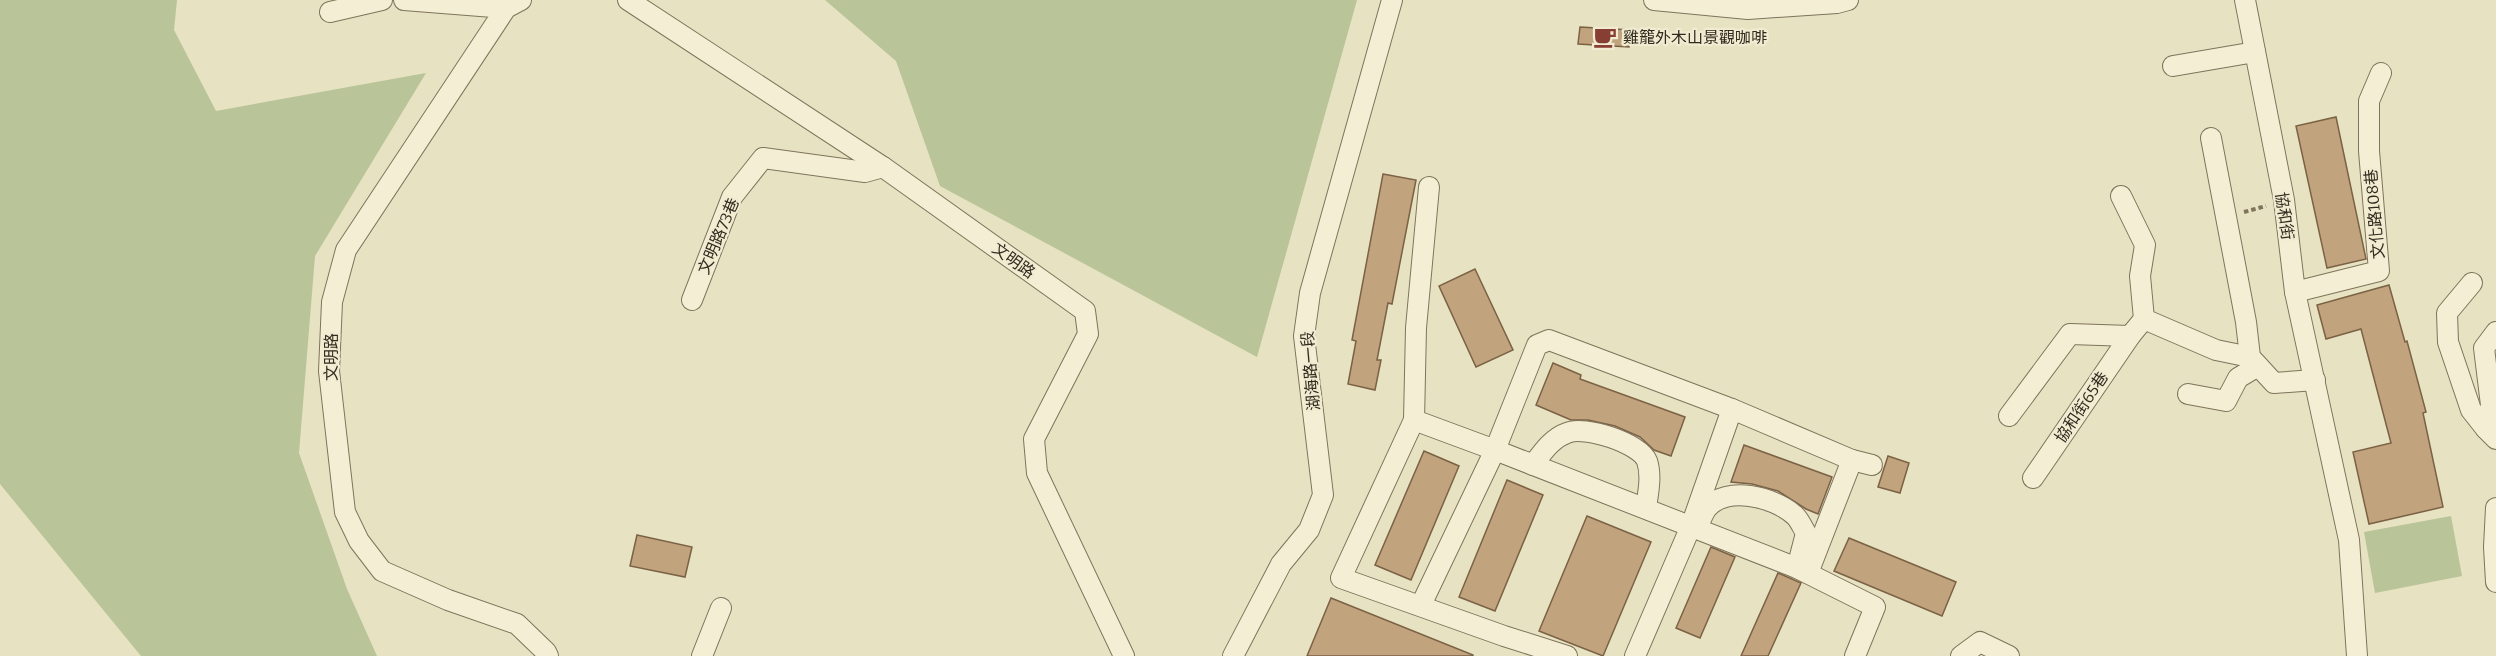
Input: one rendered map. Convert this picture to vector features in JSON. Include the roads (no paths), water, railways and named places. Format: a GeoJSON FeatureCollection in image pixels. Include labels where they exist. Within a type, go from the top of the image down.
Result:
{"type":"FeatureCollection","features":[{"type":"Feature","properties":{"kind":"street"},"geometry":{"type":"LineString","coordinates":[[330,12],[382,0]]}},
{"type":"Feature","properties":{"kind":"street"},"geometry":{"type":"LineString","coordinates":[[404,0],[513,4]]}},
{"type":"Feature","properties":{"kind":"street","name":"文明路"},"geometry":{"type":"LineString","coordinates":[[628,0],[883,167],[1086,312],[1088,334],[1034,439],[1037,473],[1124,656]]}},
{"type":"Feature","properties":{"kind":"street","name":"湖海路一段"},"geometry":{"type":"LineString","coordinates":[[1233,656],[1281,564],[1309,530],[1323,495],[1304,336],[1310,293],[1392,0]]}},
{"type":"Feature","properties":{"kind":"street"},"geometry":{"type":"LineString","coordinates":[[1654,0],[1748,9],[1837,3],[1848,0]]}},
{"type":"Feature","properties":{"kind":"street","name":"協和街"},"geometry":{"type":"LineString","coordinates":[[2245,0],[2284,200],[2295,292],[2349,540],[2357,656]]}},
{"type":"Feature","properties":{"kind":"street","name":"文明路"},"geometry":{"type":"LineString","coordinates":[[513,4],[346,250],[332,302],[329,371],[345,512],[359,541],[382,571],[448,600],[517,624],[548,656]]}},
{"type":"Feature","properties":{"kind":"street"},"geometry":{"type":"LineString","coordinates":[[2173,66],[2255,52]]}},
{"type":"Feature","properties":{"kind":"street","name":"文化路108巷"},"geometry":{"type":"LineString","coordinates":[[2295,292],[2379,272],[2369,151],[2369,101],[2381,73]]}},
{"type":"Feature","properties":{"kind":"street"},"geometry":{"type":"LineString","coordinates":[[2211,138],[2254,361],[2274,383],[2315,380]]}},
{"type":"Feature","properties":{"kind":"street","name":"文明路73巷"},"geometry":{"type":"LineString","coordinates":[[692,300],[732,197],[763,158],[865,172],[883,167]]}},
{"type":"Feature","properties":{"kind":"street"},"geometry":{"type":"LineString","coordinates":[[1429,187],[1416,328],[1414,420],[1341,578],[1567,656]]}},
{"type":"Feature","properties":{"kind":"street"},"geometry":{"type":"LineString","coordinates":[[2121,196],[2145,244],[2140,276],[2144,319],[2216,350],[2254,361]]}},
{"type":"Feature","properties":{"kind":"street"},"geometry":{"type":"LineString","coordinates":[[2472,283],[2447,313],[2448,342],[2471,410],[2492,421]]}},
{"type":"Feature","properties":{"kind":"street","name":"協和街65巷"},"geometry":{"type":"LineString","coordinates":[[2033,478],[2144,319]]}},
{"type":"Feature","properties":{"kind":"street"},"geometry":{"type":"LineString","coordinates":[[2492,421],[2484,348],[2496,332]]}},
{"type":"Feature","properties":{"kind":"street"},"geometry":{"type":"LineString","coordinates":[[2009,417],[2070,334],[2130,336]]}},
{"type":"Feature","properties":{"kind":"street"},"geometry":{"type":"LineString","coordinates":[[1421,605],[1495,450],[1537,345],[1549,340],[1732,409],[1852,460],[1872,465]]}},
{"type":"Feature","properties":{"kind":"street"},"geometry":{"type":"LineString","coordinates":[[2188,394],[2226,401],[2238,378],[2254,361]]}},
{"type":"Feature","properties":{"kind":"street"},"geometry":{"type":"LineString","coordinates":[[1635,656],[1694,527],[1732,409]]}},
{"type":"Feature","properties":{"kind":"street"},"geometry":{"type":"LineString","coordinates":[[1414,420],[1803,570],[1875,607],[1855,656]]}},
{"type":"Feature","properties":{"kind":"street"},"geometry":{"type":"LineString","coordinates":[[1533,465],[1548,446],[1567,432],[1588,430],[1614,439],[1641,451],[1647,461],[1649,483],[1646,508]]}},
{"type":"Feature","properties":{"kind":"street"},"geometry":{"type":"LineString","coordinates":[[1803,570],[1852,460]]}},
{"type":"Feature","properties":{"kind":"street"},"geometry":{"type":"LineString","coordinates":[[1694,527],[1707,507],[1728,496],[1743,494],[1755,496],[1794,514],[1806,533],[1803,570]]}},
{"type":"Feature","properties":{"kind":"street"},"geometry":{"type":"LineString","coordinates":[[2496,508],[2494,548],[2496,582]]}},
{"type":"Feature","properties":{"kind":"street"},"geometry":{"type":"LineString","coordinates":[[702,656],[721,608]]}},
{"type":"Feature","properties":{"kind":"street"},"geometry":{"type":"LineString","coordinates":[[1962,656],[1980,642],[2009,656]]}},
{"type":"Feature","properties":{"kind":"place","name":"雞籠外木山景觀咖啡"},"geometry":{"type":"Point","coordinates":[1605,37]}}]}
